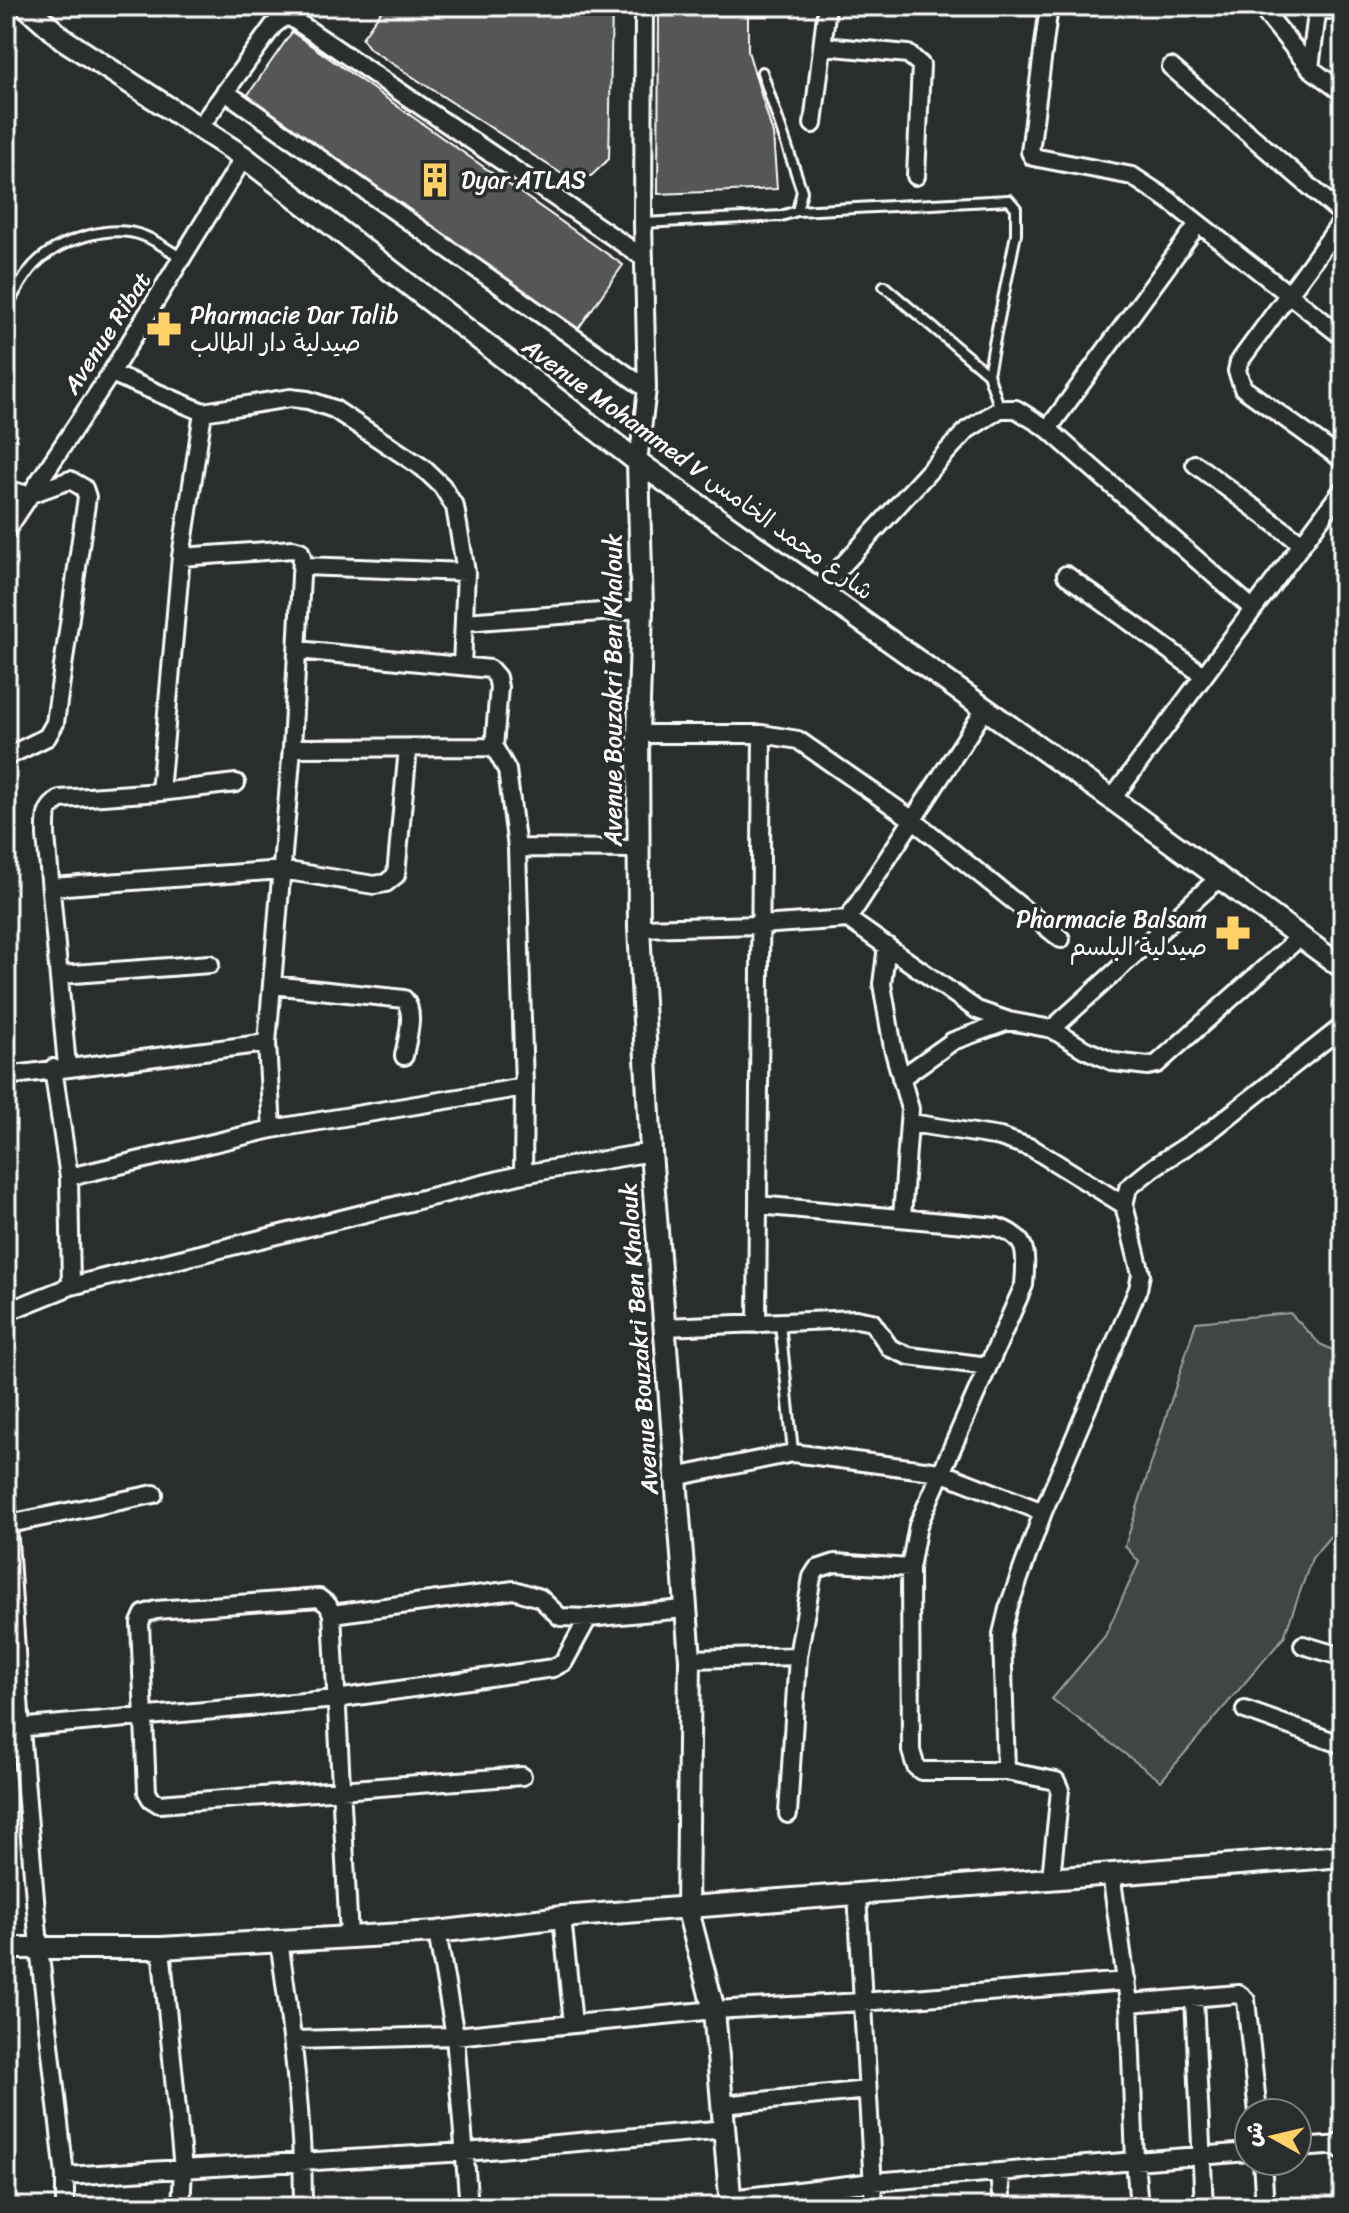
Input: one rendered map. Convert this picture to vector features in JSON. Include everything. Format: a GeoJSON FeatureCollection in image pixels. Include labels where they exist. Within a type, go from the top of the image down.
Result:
{"type":"FeatureCollection","features":[{"type":"Feature","properties":{"kind":"street","name":"Avenue Mohammed V شارع محمد الخامس"},"geometry":{"type":"LineString","coordinates":[[26,6],[63,39],[244,157],[638,462],[1112,799],[1343,968]]}},
{"type":"Feature","properties":{"kind":"street"},"geometry":{"type":"LineString","coordinates":[[638,462],[647,389],[643,223],[644,6]]}},
{"type":"Feature","properties":{"kind":"street"},"geometry":{"type":"LineString","coordinates":[[813,124],[827,6]]}},
{"type":"Feature","properties":{"kind":"street"},"geometry":{"type":"LineString","coordinates":[[1049,6],[1030,152],[1039,160],[1132,176],[1170,201],[1343,337]]}},
{"type":"Feature","properties":{"kind":"street"},"geometry":{"type":"LineString","coordinates":[[1261,7],[1310,68],[1343,93]]}},
{"type":"Feature","properties":{"kind":"street"},"geometry":{"type":"LineString","coordinates":[[1310,68],[1318,7],[1343,12]]}},
{"type":"Feature","properties":{"kind":"street"},"geometry":{"type":"LineString","coordinates":[[199,128],[273,26],[283,18],[295,19],[644,258]]}},
{"type":"Feature","properties":{"kind":"street"},"geometry":{"type":"LineString","coordinates":[[824,46],[908,54],[921,65],[916,176]]}},
{"type":"Feature","properties":{"kind":"street"},"geometry":{"type":"LineString","coordinates":[[1171,67],[1343,218],[1239,362],[1239,379],[1243,388],[1343,460]]}},
{"type":"Feature","properties":{"kind":"street"},"geometry":{"type":"LineString","coordinates":[[227,93],[647,389]]}},
{"type":"Feature","properties":{"kind":"street","name":"Avenue Ribat"},"geometry":{"type":"LineString","coordinates":[[6,531],[111,373],[244,157]]}},
{"type":"Feature","properties":{"kind":"street"},"geometry":{"type":"LineString","coordinates":[[1048,429],[1198,224]]}},
{"type":"Feature","properties":{"kind":"street"},"geometry":{"type":"LineString","coordinates":[[111,373],[203,412],[290,398],[308,400],[334,409],[423,468],[442,486],[455,507],[466,572],[462,666]]}},
{"type":"Feature","properties":{"kind":"street"},"geometry":{"type":"LineString","coordinates":[[818,592],[967,430],[1000,409],[1016,409],[1048,429],[1253,609]]}},
{"type":"Feature","properties":{"kind":"street"},"geometry":{"type":"LineString","coordinates":[[160,792],[181,557],[203,412]]}},
{"type":"Feature","properties":{"kind":"street","name":"Avenue Bouzakri Ben Khalouk"},"geometry":{"type":"LineString","coordinates":[[638,462],[642,609],[638,734],[639,928],[651,1152],[690,1659],[687,1907],[714,2010],[730,2203]]}},
{"type":"Feature","properties":{"kind":"street"},"geometry":{"type":"LineString","coordinates":[[1195,464],[1301,543]]}},
{"type":"Feature","properties":{"kind":"street"},"geometry":{"type":"LineString","coordinates":[[6,489],[28,495],[70,480],[84,488],[86,506],[55,723],[47,737],[6,757]]}},
{"type":"Feature","properties":{"kind":"street"},"geometry":{"type":"LineString","coordinates":[[1112,799],[1343,489]]}},
{"type":"Feature","properties":{"kind":"street"},"geometry":{"type":"LineString","coordinates":[[181,557],[293,549],[300,551],[303,566],[292,748],[267,1043],[272,1129]]}},
{"type":"Feature","properties":{"kind":"street"},"geometry":{"type":"LineString","coordinates":[[303,566],[466,572]]}},
{"type":"Feature","properties":{"kind":"street"},"geometry":{"type":"LineString","coordinates":[[1066,575],[1203,675]]}},
{"type":"Feature","properties":{"kind":"street"},"geometry":{"type":"LineString","coordinates":[[464,622],[642,609]]}},
{"type":"Feature","properties":{"kind":"street"},"geometry":{"type":"LineString","coordinates":[[298,650],[490,669],[497,677],[499,687],[494,747],[507,770],[517,848],[524,1087],[523,1174]]}},
{"type":"Feature","properties":{"kind":"street"},"geometry":{"type":"LineString","coordinates":[[848,919],[985,709]]}},
{"type":"Feature","properties":{"kind":"street"},"geometry":{"type":"LineString","coordinates":[[638,734],[762,734],[798,740],[913,820],[1061,939]]}},
{"type":"Feature","properties":{"kind":"street"},"geometry":{"type":"LineString","coordinates":[[757,1324],[762,734]]}},
{"type":"Feature","properties":{"kind":"street"},"geometry":{"type":"LineString","coordinates":[[292,748],[494,747]]}},
{"type":"Feature","properties":{"kind":"street"},"geometry":{"type":"LineString","coordinates":[[52,887],[282,870],[374,885],[386,883],[396,875],[408,748]]}},
{"type":"Feature","properties":{"kind":"street"},"geometry":{"type":"LineString","coordinates":[[71,1286],[69,1177],[60,1067],[60,975],[46,814],[50,805],[60,799],[236,783]]}},
{"type":"Feature","properties":{"kind":"street"},"geometry":{"type":"LineString","coordinates":[[517,848],[639,849]]}},
{"type":"Feature","properties":{"kind":"street"},"geometry":{"type":"LineString","coordinates":[[1052,1029],[1219,878]]}},
{"type":"Feature","properties":{"kind":"street"},"geometry":{"type":"LineString","coordinates":[[639,928],[848,919],[977,1010],[1009,1021],[1052,1029],[1101,1058],[1152,1066],[1301,936]]}},
{"type":"Feature","properties":{"kind":"street"},"geometry":{"type":"LineString","coordinates":[[887,946],[882,984],[911,1123],[902,1217]]}},
{"type":"Feature","properties":{"kind":"street"},"geometry":{"type":"LineString","coordinates":[[60,975],[210,964]]}},
{"type":"Feature","properties":{"kind":"street"},"geometry":{"type":"LineString","coordinates":[[272,985],[404,999],[411,1014],[404,1056]]}},
{"type":"Feature","properties":{"kind":"street"},"geometry":{"type":"LineString","coordinates":[[901,1078],[953,1041],[1009,1021]]}},
{"type":"Feature","properties":{"kind":"street"},"geometry":{"type":"LineString","coordinates":[[1006,1771],[1002,1634],[1043,1512],[1138,1289],[1141,1274],[1124,1205],[1128,1188],[1211,1130],[1343,1026]]}},
{"type":"Feature","properties":{"kind":"street"},"geometry":{"type":"LineString","coordinates":[[6,1076],[267,1043]]}},
{"type":"Feature","properties":{"kind":"street"},"geometry":{"type":"LineString","coordinates":[[69,1177],[272,1129],[524,1087]]}},
{"type":"Feature","properties":{"kind":"street"},"geometry":{"type":"LineString","coordinates":[[911,1123],[1000,1137],[1032,1148],[1124,1205]]}},
{"type":"Feature","properties":{"kind":"street"},"geometry":{"type":"LineString","coordinates":[[6,1312],[71,1286],[523,1174],[651,1152]]}},
{"type":"Feature","properties":{"kind":"street"},"geometry":{"type":"LineString","coordinates":[[758,1205],[997,1227],[1018,1236],[1023,1244],[1024,1285],[918,1525],[910,1568],[911,1751],[916,1767],[929,1771],[1006,1771],[1056,1781],[1060,1790],[1051,1878]]}},
{"type":"Feature","properties":{"kind":"street"},"geometry":{"type":"LineString","coordinates":[[665,1327],[856,1319],[872,1322],[890,1348],[909,1356],[988,1366]]}},
{"type":"Feature","properties":{"kind":"street"},"geometry":{"type":"LineString","coordinates":[[675,1477],[793,1453],[940,1472],[1043,1512]]}},
{"type":"Feature","properties":{"kind":"street"},"geometry":{"type":"LineString","coordinates":[[6,1493],[13,1729],[65,2176],[65,2207]]}},
{"type":"Feature","properties":{"kind":"street"},"geometry":{"type":"LineString","coordinates":[[9,1524],[154,1494]]}},
{"type":"Feature","properties":{"kind":"street"},"geometry":{"type":"LineString","coordinates":[[788,1814],[798,1656],[812,1577],[817,1569],[835,1563],[910,1568]]}},
{"type":"Feature","properties":{"kind":"street"},"geometry":{"type":"LineString","coordinates":[[332,1614],[514,1590],[540,1598],[560,1617],[588,1618],[684,1609]]}},
{"type":"Feature","properties":{"kind":"street"},"geometry":{"type":"LineString","coordinates":[[349,1937],[343,1791],[332,1614],[328,1605],[319,1598],[156,1610],[144,1614],[140,1623],[147,1792],[159,1804],[343,1791],[522,1776]]}},
{"type":"Feature","properties":{"kind":"street"},"geometry":{"type":"LineString","coordinates":[[13,1729],[336,1699],[553,1668],[564,1662],[588,1618]]}},
{"type":"Feature","properties":{"kind":"street"},"geometry":{"type":"LineString","coordinates":[[1303,1645],[1343,1657]]}},
{"type":"Feature","properties":{"kind":"street"},"geometry":{"type":"LineString","coordinates":[[690,1659],[798,1656]]}},
{"type":"Feature","properties":{"kind":"street"},"geometry":{"type":"LineString","coordinates":[[1245,1710],[1343,1745]]}},
{"type":"Feature","properties":{"kind":"street"},"geometry":{"type":"LineString","coordinates":[[6,1948],[161,1948],[437,1932],[562,1917],[1343,1856]]}},
{"type":"Feature","properties":{"kind":"street"},"geometry":{"type":"LineString","coordinates":[[1111,1873],[1129,2003],[1139,2207]]}},
{"type":"Feature","properties":{"kind":"street"},"geometry":{"type":"LineString","coordinates":[[857,1893],[874,2207]]}},
{"type":"Feature","properties":{"kind":"street"},"geometry":{"type":"LineString","coordinates":[[562,1917],[573,2023]]}},
{"type":"Feature","properties":{"kind":"street"},"geometry":{"type":"LineString","coordinates":[[437,1932],[455,2036],[469,2207]]}},
{"type":"Feature","properties":{"kind":"street"},"geometry":{"type":"LineString","coordinates":[[279,1941],[293,2040],[303,2162],[303,2207]]}},
{"type":"Feature","properties":{"kind":"street"},"geometry":{"type":"LineString","coordinates":[[161,1948],[183,2169],[181,2207]]}},
{"type":"Feature","properties":{"kind":"street"},"geometry":{"type":"LineString","coordinates":[[293,2040],[455,2036],[714,2010],[1127,1981]]}},
{"type":"Feature","properties":{"kind":"street"},"geometry":{"type":"LineString","coordinates":[[1129,2003],[1239,1994],[1246,2000],[1256,2097]]}},
{"type":"Feature","properties":{"kind":"street"},"geometry":{"type":"LineString","coordinates":[[1194,1998],[1204,2207]]}},
{"type":"Feature","properties":{"kind":"street"},"geometry":{"type":"LineString","coordinates":[[723,2105],[867,2090]]}},
{"type":"Feature","properties":{"kind":"street"},"geometry":{"type":"LineString","coordinates":[[65,2176],[466,2152],[726,2129]]}},
{"type":"Feature","properties":{"kind":"street"},"geometry":{"type":"LineString","coordinates":[[1313,2147],[1343,2145]]}},
{"type":"Feature","properties":{"kind":"street"},"geometry":{"type":"LineString","coordinates":[[730,2203],[873,2182],[1233,2153]]}},
{"type":"Feature","properties":{"kind":"street"},"geometry":{"type":"LineString","coordinates":[[999,2172],[1002,2207]]}},
{"type":"Feature","properties":{"kind":"street"},"geometry":{"type":"LineString","coordinates":[[1263,2177],[1265,2207]]}},
{"type":"Feature","properties":{"kind":"lane"},"geometry":{"type":"LineString","coordinates":[[762,72],[802,191],[797,211]]}},
{"type":"Feature","properties":{"kind":"lane"},"geometry":{"type":"LineString","coordinates":[[643,223],[1009,200],[1016,208],[1016,234],[988,374],[1000,409]]}},
{"type":"Feature","properties":{"kind":"lane"},"geometry":{"type":"LineString","coordinates":[[6,307],[32,267],[51,251],[82,237],[108,232],[143,235],[183,258]]}},
{"type":"Feature","properties":{"kind":"lane"},"geometry":{"type":"LineString","coordinates":[[884,286],[988,374]]}},
{"type":"Feature","properties":{"kind":"lane"},"geometry":{"type":"LineString","coordinates":[[780,1323],[793,1453]]}},
{"type":"Feature","properties":{"kind":"shaded area"},"geometry":{"type":"Polygon","coordinates":[[[1290,1313],[1320,1344],[1343,1355],[1343,1521],[1312,1558],[1284,1637],[1161,1781],[1052,1699],[1105,1636],[1139,1562],[1125,1546],[1196,1322],[1290,1313]]]}},
{"type":"Feature","properties":{"kind":"building","name":"Dyar ATLAS"},"geometry":{"type":"Polygon","coordinates":[[[385,6],[612,6],[609,159],[591,176],[562,174],[370,49],[362,38],[385,6]]]}},
{"type":"Feature","properties":{"kind":"building"},"geometry":{"type":"Polygon","coordinates":[[[659,6],[748,6],[748,51],[773,134],[777,189],[658,194],[659,6]]]}},
{"type":"Feature","properties":{"kind":"building","name":"Dyar ATLAS"},"geometry":{"type":"Polygon","coordinates":[[[292,32],[623,265],[578,329],[247,96],[292,32]]]}},
{"type":"Feature","properties":{"kind":"place","name":"Dyar ATLAS"},"geometry":{"type":"Point","coordinates":[435,180]}},
{"type":"Feature","properties":{"kind":"place","name":"Pharmacie Dar Talib صيدلية دار الطالب"},"geometry":{"type":"Point","coordinates":[164,329]}},
{"type":"Feature","properties":{"kind":"place","name":"Pharmacie Balsam صيدلية البلسم"},"geometry":{"type":"Point","coordinates":[1233,933]}}]}
